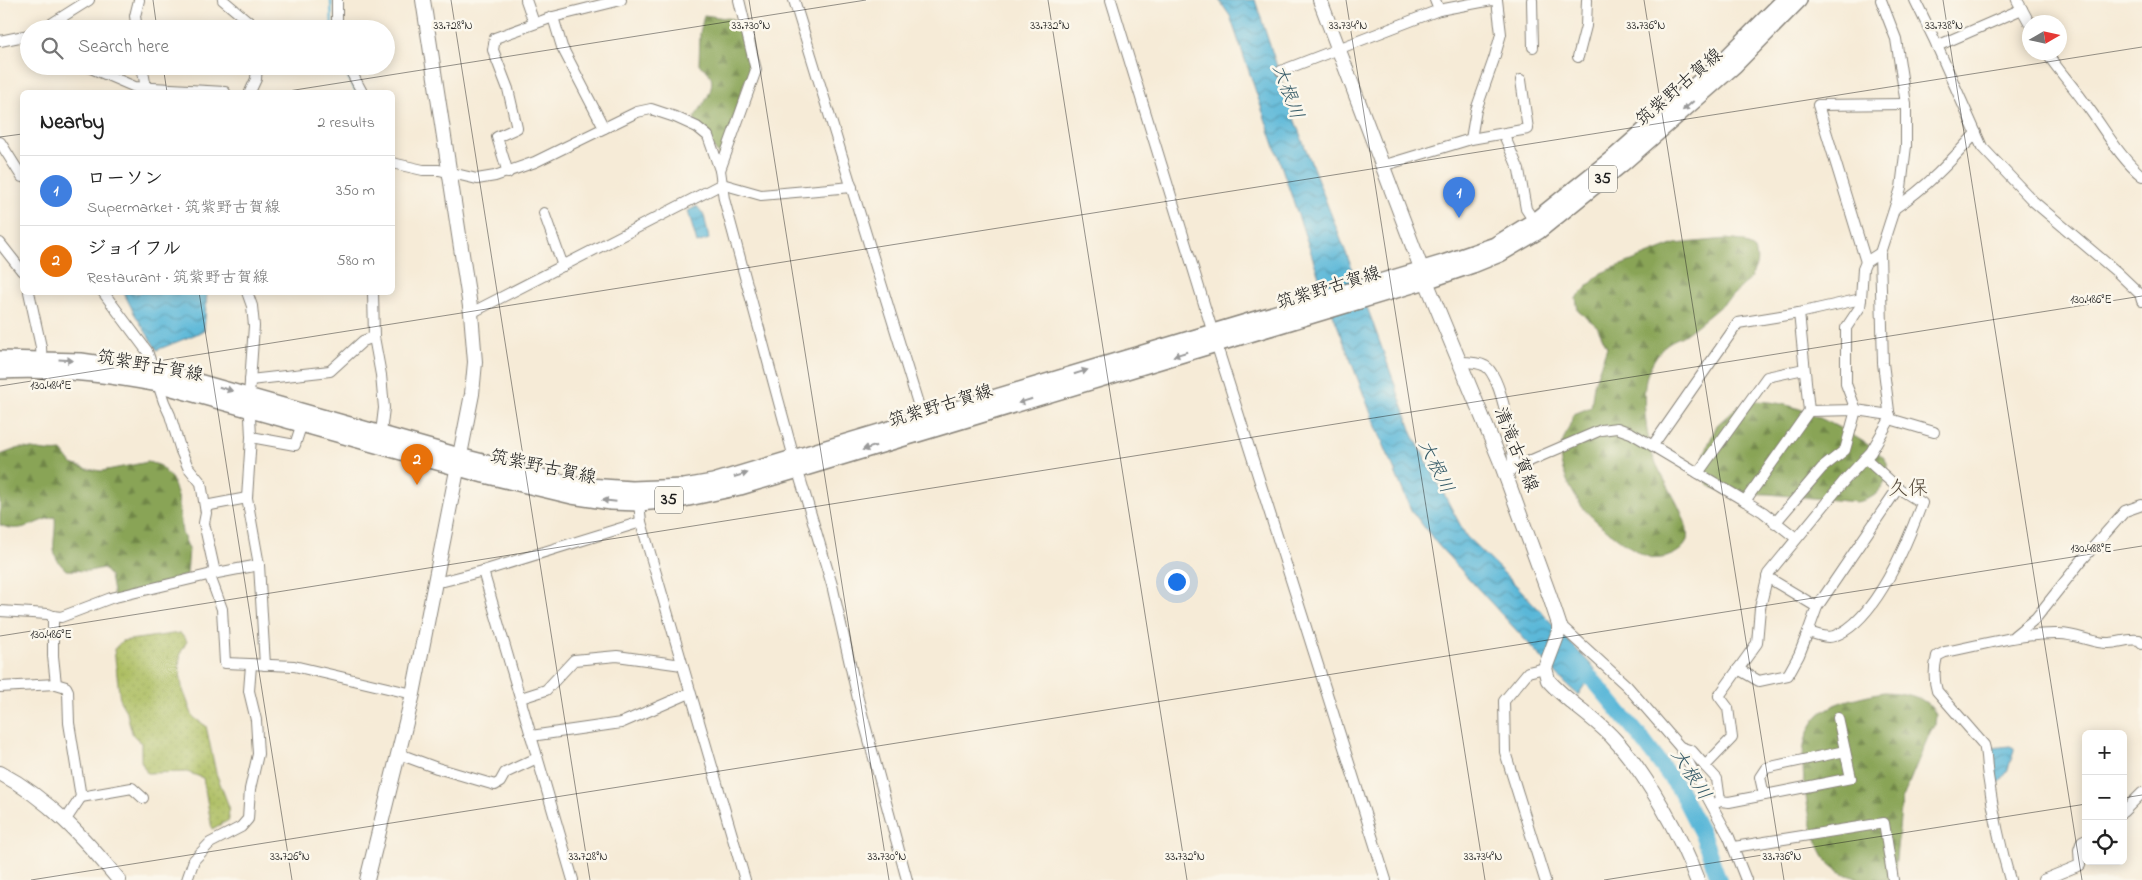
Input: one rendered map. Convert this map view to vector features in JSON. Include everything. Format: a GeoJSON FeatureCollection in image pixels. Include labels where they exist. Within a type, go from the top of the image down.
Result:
{"type":"FeatureCollection","features":[{"type":"Feature","properties":{"kind":"main road"},"geometry":{"type":"LineString","coordinates":[[366,880],[413,694],[472,394],[475,362],[471,313],[423,0]]}},
{"type":"Feature","properties":{"kind":"main road","name":"清滝古賀線"},"geometry":{"type":"LineString","coordinates":[[1320,0],[1424,275],[1459,362],[1509,472],[1559,627]]}},
{"type":"Feature","properties":{"kind":"main road","name":"筑紫野古賀線"},"geometry":{"type":"LineString","coordinates":[[1424,275],[1495,244],[1534,221],[1615,156],[1726,58],[1784,0]]}},
{"type":"Feature","properties":{"kind":"main road","name":"筑紫野古賀線"},"geometry":{"type":"LineString","coordinates":[[250,402],[302,423],[458,462],[572,496],[611,502],[639,503],[713,493],[796,464],[1367,291],[1424,275],[1473,266],[1500,254],[1539,231],[1622,164],[1728,71],[1771,31],[1799,0]]}},
{"type":"Feature","properties":{"kind":"main road","name":"筑紫野古賀線"},"geometry":{"type":"LineString","coordinates":[[0,359],[122,377],[156,377],[381,434],[458,462],[573,485],[632,489],[684,487],[796,464]]}},
{"type":"Feature","properties":{"kind":"main road","name":"筑紫野古賀線"},"geometry":{"type":"LineString","coordinates":[[0,371],[42,365]]}},
{"type":"Feature","properties":{"kind":"main road"},"geometry":{"type":"LineString","coordinates":[[1559,627],[1546,665],[1548,680],[1591,717],[1614,740],[1634,765],[1667,816],[1697,880]]}},
{"type":"Feature","properties":{"kind":"main road"},"geometry":{"type":"LineString","coordinates":[[0,773],[29,790],[65,820],[84,838],[118,880]]}},
{"type":"Feature","properties":{"kind":"street"},"geometry":{"type":"LineString","coordinates":[[58,20],[90,0]]}},
{"type":"Feature","properties":{"kind":"street"},"geometry":{"type":"LineString","coordinates":[[136,20],[139,0]]}},
{"type":"Feature","properties":{"kind":"street"},"geometry":{"type":"LineString","coordinates":[[222,0],[247,20]]}},
{"type":"Feature","properties":{"kind":"street"},"geometry":{"type":"LineString","coordinates":[[337,0],[337,20]]}},
{"type":"Feature","properties":{"kind":"street"},"geometry":{"type":"LineString","coordinates":[[526,0],[534,23]]}},
{"type":"Feature","properties":{"kind":"street"},"geometry":{"type":"LineString","coordinates":[[508,173],[497,137],[517,128],[508,90],[493,50],[493,44],[499,36],[529,27],[534,23],[594,3],[621,0]]}},
{"type":"Feature","properties":{"kind":"street"},"geometry":{"type":"LineString","coordinates":[[720,170],[756,70],[740,0]]}},
{"type":"Feature","properties":{"kind":"street"},"geometry":{"type":"LineString","coordinates":[[794,0],[925,425]]}},
{"type":"Feature","properties":{"kind":"street"},"geometry":{"type":"LineString","coordinates":[[1111,0],[1214,338],[1386,880]]}},
{"type":"Feature","properties":{"kind":"street"},"geometry":{"type":"LineString","coordinates":[[1435,0],[1439,10]]}},
{"type":"Feature","properties":{"kind":"street"},"geometry":{"type":"LineString","coordinates":[[1281,71],[1439,10],[1492,0]]}},
{"type":"Feature","properties":{"kind":"street"},"geometry":{"type":"LineString","coordinates":[[1471,139],[1476,110],[1501,34],[1497,0]]}},
{"type":"Feature","properties":{"kind":"street"},"geometry":{"type":"LineString","coordinates":[[1532,0],[1533,47]]}},
{"type":"Feature","properties":{"kind":"street"},"geometry":{"type":"LineString","coordinates":[[1578,57],[1586,26],[1588,0]]}},
{"type":"Feature","properties":{"kind":"street"},"geometry":{"type":"LineString","coordinates":[[1705,766],[1732,738],[1728,708],[1719,696],[1757,643],[1760,608],[1768,577],[1796,538],[1870,452],[1890,417],[1883,363],[1880,253],[1902,188],[1906,146],[1906,104],[1896,39],[1881,0]]}},
{"type":"Feature","properties":{"kind":"street"},"geometry":{"type":"LineString","coordinates":[[1914,0],[1937,46],[1982,147],[2033,201],[2140,294],[2142,301]]}},
{"type":"Feature","properties":{"kind":"street"},"geometry":{"type":"LineString","coordinates":[[1937,46],[2019,5]]}},
{"type":"Feature","properties":{"kind":"street"},"geometry":{"type":"LineString","coordinates":[[553,17],[562,48],[604,128]]}},
{"type":"Feature","properties":{"kind":"street"},"geometry":{"type":"LineString","coordinates":[[0,41],[20,37]]}},
{"type":"Feature","properties":{"kind":"street"},"geometry":{"type":"LineString","coordinates":[[2051,60],[2063,78],[2084,101],[2131,167],[2142,176]]}},
{"type":"Feature","properties":{"kind":"street"},"geometry":{"type":"LineString","coordinates":[[107,75],[135,87],[186,90]]}},
{"type":"Feature","properties":{"kind":"street"},"geometry":{"type":"LineString","coordinates":[[144,75],[146,88]]}},
{"type":"Feature","properties":{"kind":"street"},"geometry":{"type":"LineString","coordinates":[[251,90],[256,75]]}},
{"type":"Feature","properties":{"kind":"street"},"geometry":{"type":"LineString","coordinates":[[353,75],[361,90]]}},
{"type":"Feature","properties":{"kind":"street"},"geometry":{"type":"LineString","coordinates":[[1382,166],[1471,139],[1504,135],[1528,129],[1521,80]]}},
{"type":"Feature","properties":{"kind":"street"},"geometry":{"type":"LineString","coordinates":[[1866,262],[1818,105],[1906,104]]}},
{"type":"Feature","properties":{"kind":"street"},"geometry":{"type":"LineString","coordinates":[[395,164],[477,179],[508,173],[535,162],[637,112],[651,109],[697,127],[708,136],[720,170],[722,184],[796,464],[832,585],[858,698],[907,880]]}},
{"type":"Feature","properties":{"kind":"street"},"geometry":{"type":"LineString","coordinates":[[1895,208],[1926,184],[1976,134]]}},
{"type":"Feature","properties":{"kind":"street"},"geometry":{"type":"LineString","coordinates":[[1504,135],[1519,170],[1526,209],[1534,221]]}},
{"type":"Feature","properties":{"kind":"street"},"geometry":{"type":"LineString","coordinates":[[0,142],[20,174]]}},
{"type":"Feature","properties":{"kind":"street"},"geometry":{"type":"LineString","coordinates":[[471,313],[722,184],[761,195],[852,187]]}},
{"type":"Feature","properties":{"kind":"street"},"geometry":{"type":"LineString","coordinates":[[544,213],[563,266]]}},
{"type":"Feature","properties":{"kind":"street"},"geometry":{"type":"LineString","coordinates":[[0,243],[20,268]]}},
{"type":"Feature","properties":{"kind":"street"},"geometry":{"type":"LineString","coordinates":[[1775,523],[1822,468],[1845,450],[1856,410],[1846,384],[1846,328],[1860,307],[1863,270],[1866,262],[1880,253]]}},
{"type":"Feature","properties":{"kind":"street"},"geometry":{"type":"LineString","coordinates":[[30,295],[42,365]]}},
{"type":"Feature","properties":{"kind":"street"},"geometry":{"type":"LineString","coordinates":[[105,295],[147,351],[181,451],[188,468],[201,483],[205,506],[204,523],[214,568],[211,579],[222,609],[225,663],[294,666],[413,694]]}},
{"type":"Feature","properties":{"kind":"street"},"geometry":{"type":"LineString","coordinates":[[249,295],[254,326],[250,380],[251,437],[248,498],[259,565],[265,665]]}},
{"type":"Feature","properties":{"kind":"street"},"geometry":{"type":"LineString","coordinates":[[373,295],[374,337],[384,408],[381,434]]}},
{"type":"Feature","properties":{"kind":"street"},"geometry":{"type":"LineString","coordinates":[[1653,445],[1738,323],[1798,313],[1861,299]]}},
{"type":"Feature","properties":{"kind":"street"},"geometry":{"type":"LineString","coordinates":[[1745,501],[1809,411],[1798,313]]}},
{"type":"Feature","properties":{"kind":"street"},"geometry":{"type":"LineString","coordinates":[[250,380],[330,371],[363,341],[374,337]]}},
{"type":"Feature","properties":{"kind":"street"},"geometry":{"type":"LineString","coordinates":[[1459,362],[1485,366],[1492,372],[1496,381],[1514,455],[1509,472]]}},
{"type":"Feature","properties":{"kind":"street"},"geometry":{"type":"LineString","coordinates":[[1698,473],[1767,377],[1804,369]]}},
{"type":"Feature","properties":{"kind":"street"},"geometry":{"type":"LineString","coordinates":[[1809,411],[1856,410],[1890,417],[1934,432]]}},
{"type":"Feature","properties":{"kind":"street"},"geometry":{"type":"LineString","coordinates":[[251,437],[295,445],[302,423]]}},
{"type":"Feature","properties":{"kind":"street"},"geometry":{"type":"LineString","coordinates":[[1509,472],[1601,430],[1617,428],[1653,445],[1745,501],[1796,538]]}},
{"type":"Feature","properties":{"kind":"street"},"geometry":{"type":"LineString","coordinates":[[1808,632],[1825,637],[1834,637],[1851,627],[1875,600],[1902,553],[1922,503],[1898,488],[1865,458]]}},
{"type":"Feature","properties":{"kind":"street"},"geometry":{"type":"LineString","coordinates":[[1738,669],[1760,681],[1788,675],[1799,655],[1816,607],[1898,488]]}},
{"type":"Feature","properties":{"kind":"street"},"geometry":{"type":"LineString","coordinates":[[205,506],[248,498]]}},
{"type":"Feature","properties":{"kind":"street"},"geometry":{"type":"LineString","coordinates":[[639,503],[641,522],[744,880]]}},
{"type":"Feature","properties":{"kind":"street"},"geometry":{"type":"LineString","coordinates":[[2014,636],[2036,618],[2082,560],[2125,511],[2142,505]]}},
{"type":"Feature","properties":{"kind":"street"},"geometry":{"type":"LineString","coordinates":[[434,581],[444,581],[483,571],[641,522]]}},
{"type":"Feature","properties":{"kind":"street"},"geometry":{"type":"LineString","coordinates":[[0,611],[48,614],[61,617],[111,598],[259,565]]}},
{"type":"Feature","properties":{"kind":"street"},"geometry":{"type":"LineString","coordinates":[[483,571],[573,880]]}},
{"type":"Feature","properties":{"kind":"street"},"geometry":{"type":"LineString","coordinates":[[1768,577],[1816,607]]}},
{"type":"Feature","properties":{"kind":"street"},"geometry":{"type":"LineString","coordinates":[[53,616],[53,656],[56,684]]}},
{"type":"Feature","properties":{"kind":"street"},"geometry":{"type":"LineString","coordinates":[[1559,627],[1627,686],[1680,747],[1716,803],[1746,880]]}},
{"type":"Feature","properties":{"kind":"street"},"geometry":{"type":"LineString","coordinates":[[2010,880],[1984,745],[1937,691],[1934,681],[1934,665],[1938,656],[1945,652],[2014,636],[2059,634],[2075,635],[2107,644],[2130,639],[2139,640],[2142,643]]}},
{"type":"Feature","properties":{"kind":"street"},"geometry":{"type":"LineString","coordinates":[[521,698],[546,690],[574,660],[617,656],[682,665]]}},
{"type":"Feature","properties":{"kind":"street"},"geometry":{"type":"LineString","coordinates":[[187,880],[194,860],[210,843],[241,827],[248,819],[250,789],[258,754],[256,720],[249,691],[251,665]]}},
{"type":"Feature","properties":{"kind":"street"},"geometry":{"type":"LineString","coordinates":[[1545,880],[1505,752],[1504,701],[1528,672],[1546,665]]}},
{"type":"Feature","properties":{"kind":"street"},"geometry":{"type":"LineString","coordinates":[[0,688],[56,684],[66,687],[68,691],[69,723],[81,797],[65,820]]}},
{"type":"Feature","properties":{"kind":"street"},"geometry":{"type":"LineString","coordinates":[[531,736],[620,723],[690,693]]}},
{"type":"Feature","properties":{"kind":"street"},"geometry":{"type":"LineString","coordinates":[[1716,803],[1851,778],[1838,718]]}},
{"type":"Feature","properties":{"kind":"street"},"geometry":{"type":"LineString","coordinates":[[1680,747],[1692,751],[1717,779],[1716,803]]}},
{"type":"Feature","properties":{"kind":"street"},"geometry":{"type":"LineString","coordinates":[[1764,795],[1760,778],[1766,768],[1845,751]]}},
{"type":"Feature","properties":{"kind":"street"},"geometry":{"type":"LineString","coordinates":[[398,754],[495,785],[500,782],[505,772],[537,758]]}},
{"type":"Feature","properties":{"kind":"street"},"geometry":{"type":"LineString","coordinates":[[81,797],[132,788],[143,798]]}},
{"type":"Feature","properties":{"kind":"street"},"geometry":{"type":"LineString","coordinates":[[2127,808],[2142,793]]}},
{"type":"Feature","properties":{"kind":"street"},"geometry":{"type":"LineString","coordinates":[[1734,847],[1884,823],[1893,880]]}},
{"type":"Feature","properties":{"kind":"street"},"geometry":{"type":"LineString","coordinates":[[2043,880],[2080,865],[2079,850],[2082,841]]}},
{"type":"Feature","properties":{"kind":"green space"},"geometry":{"type":"Polygon","coordinates":[[[704,15],[733,19],[747,52],[751,70],[744,83],[723,155],[719,156],[694,118],[705,102],[712,84],[709,73],[699,65],[700,33],[704,15]]]}},
{"type":"Feature","properties":{"kind":"green space"},"geometry":{"type":"Polygon","coordinates":[[[1726,239],[1743,241],[1755,250],[1756,263],[1752,275],[1741,288],[1709,315],[1684,335],[1671,341],[1664,347],[1654,360],[1646,379],[1644,395],[1645,414],[1651,450],[1654,460],[1681,511],[1688,534],[1684,547],[1676,553],[1662,558],[1653,558],[1627,545],[1589,514],[1575,497],[1563,470],[1560,453],[1563,442],[1574,414],[1591,407],[1594,384],[1607,347],[1597,326],[1578,311],[1576,298],[1601,273],[1675,244],[1726,239]]]}},
{"type":"Feature","properties":{"kind":"green space"},"geometry":{"type":"Polygon","coordinates":[[[1752,401],[1778,403],[1794,407],[1844,430],[1871,447],[1886,461],[1887,476],[1884,484],[1873,496],[1857,502],[1768,494],[1723,493],[1708,485],[1705,470],[1705,452],[1717,425],[1738,406],[1752,401]]]}},
{"type":"Feature","properties":{"kind":"green space"},"geometry":{"type":"Polygon","coordinates":[[[19,448],[62,451],[72,464],[102,471],[148,462],[159,465],[172,479],[178,496],[182,533],[189,549],[187,575],[114,598],[110,576],[103,568],[89,571],[66,570],[60,564],[54,552],[55,517],[22,528],[8,528],[0,525],[0,455],[19,448]]]}},
{"type":"Feature","properties":{"kind":"green space"},"geometry":{"type":"Polygon","coordinates":[[[180,633],[187,641],[181,652],[179,666],[182,687],[193,717],[206,726],[216,773],[228,804],[229,820],[212,829],[203,778],[187,772],[147,773],[141,761],[141,743],[132,734],[127,713],[120,701],[114,649],[122,641],[180,633]]]}},
{"type":"Feature","properties":{"kind":"green space"},"geometry":{"type":"Polygon","coordinates":[[[1884,692],[1906,694],[1921,699],[1932,708],[1936,715],[1935,725],[1931,730],[1902,800],[1895,868],[1889,880],[1864,879],[1850,876],[1836,869],[1829,863],[1817,842],[1806,797],[1803,751],[1805,740],[1815,719],[1825,710],[1850,700],[1884,692]]]}},
{"type":"Feature","properties":{"kind":"water"},"geometry":{"type":"Polygon","coordinates":[[[1219,0],[1255,0],[1295,121],[1370,315],[1413,435],[1466,536],[1515,584],[1595,669],[1578,695],[1561,679],[1438,545],[1411,510],[1373,419],[1322,285],[1230,16],[1219,0]]]}},
{"type":"Feature","properties":{"kind":"water"},"geometry":{"type":"Polygon","coordinates":[[[697,206],[704,215],[709,239],[697,243],[688,211],[697,206]]]}},
{"type":"Feature","properties":{"kind":"water"},"geometry":{"type":"Polygon","coordinates":[[[125,295],[207,295],[204,331],[157,350],[125,295]]]}},
{"type":"Feature","properties":{"kind":"water"},"geometry":{"type":"Polygon","coordinates":[[[2010,746],[2014,748],[2014,751],[2007,772],[1999,783],[1995,783],[1990,751],[1992,748],[2010,746]]]}},
{"type":"Feature","properties":{"kind":"waterway"},"geometry":{"type":"LineString","coordinates":[[331,0],[332,20]]}},
{"type":"Feature","properties":{"kind":"waterway"},"geometry":{"type":"LineString","coordinates":[[347,75],[355,90]]}},
{"type":"Feature","properties":{"kind":"waterway","name":"大根川"},"geometry":{"type":"LineString","coordinates":[[1574,661],[1593,680],[1638,734],[1679,789],[1703,836],[1719,880]]}},
{"type":"Feature","properties":{"kind":"place","name":"ローソン"},"geometry":{"type":"Point","coordinates":[1459,218]}},
{"type":"Feature","properties":{"kind":"place","name":"ジョイフル"},"geometry":{"type":"Point","coordinates":[417,485]}},
{"type":"Feature","properties":{"kind":"district","name":"久保"},"geometry":{"type":"Point","coordinates":[1908,489]}}]}
